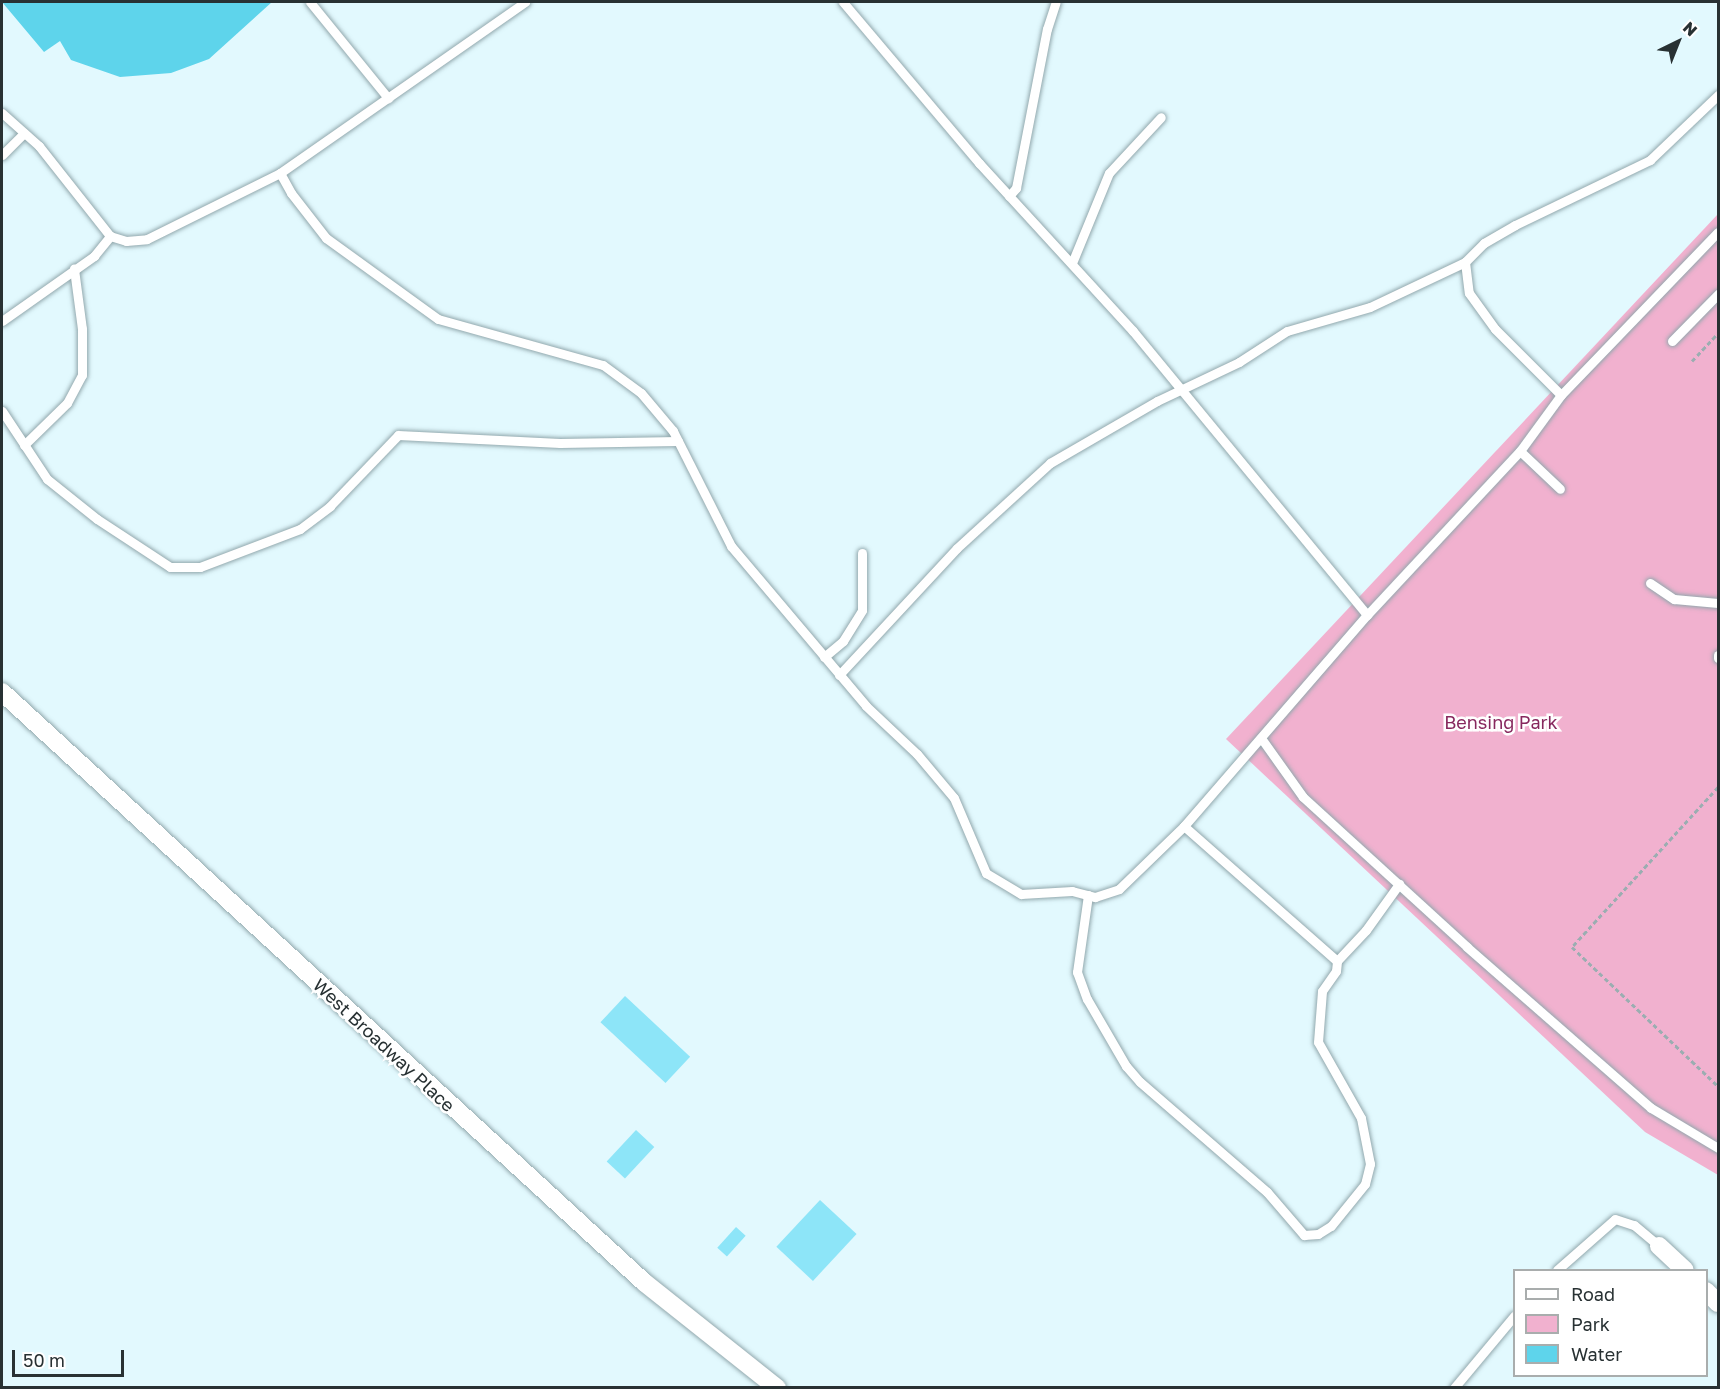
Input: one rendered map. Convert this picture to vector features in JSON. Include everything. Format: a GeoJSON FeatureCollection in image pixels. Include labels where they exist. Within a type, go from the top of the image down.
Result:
{"type":"FeatureCollection","features":[{"type":"Feature","properties":{"kind":"street","name":"West Broadway Place"},"geometry":{"type":"LineString","coordinates":[[2,692],[637,1275],[777,1388]]}},
{"type":"Feature","properties":{"kind":"street"},"geometry":{"type":"LineString","coordinates":[[1659,1246],[1684,1269]]}},
{"type":"Feature","properties":{"kind":"street"},"geometry":{"type":"LineString","coordinates":[[1708,1292],[1719,1303]]}},
{"type":"Feature","properties":{"kind":"lane"},"geometry":{"type":"LineString","coordinates":[[310,2],[388,98]]}},
{"type":"Feature","properties":{"kind":"lane"},"geometry":{"type":"LineString","coordinates":[[2,113],[73,185],[110,236],[126,241],[147,238],[280,173],[525,2]]}},
{"type":"Feature","properties":{"kind":"lane"},"geometry":{"type":"LineString","coordinates":[[843,2],[1009,196],[1072,263],[1183,391],[1242,467],[1367,615]]}},
{"type":"Feature","properties":{"kind":"lane"},"geometry":{"type":"LineString","coordinates":[[1009,196],[1016,188],[1047,28],[1056,2]]}},
{"type":"Feature","properties":{"kind":"lane"},"geometry":{"type":"LineString","coordinates":[[839,675],[957,548],[990,520],[1031,477],[1157,401],[1183,391],[1239,362],[1287,331],[1370,307],[1465,262],[1484,243],[1515,225],[1650,160],[1719,95]]}},
{"type":"Feature","properties":{"kind":"lane"},"geometry":{"type":"LineString","coordinates":[[1072,263],[1109,173],[1161,117]]}},
{"type":"Feature","properties":{"kind":"lane"},"geometry":{"type":"LineString","coordinates":[[2,155],[24,133]]}},
{"type":"Feature","properties":{"kind":"lane"},"geometry":{"type":"LineString","coordinates":[[280,173],[291,193],[326,238],[438,319],[603,365],[641,393],[678,441],[731,546],[839,675],[954,798],[986,873],[1021,894],[1072,891],[1095,897],[1119,889],[1184,826],[1367,615],[1520,451],[1561,395],[1719,232]]}},
{"type":"Feature","properties":{"kind":"lane"},"geometry":{"type":"LineString","coordinates":[[2,321],[94,256],[110,236]]}},
{"type":"Feature","properties":{"kind":"lane"},"geometry":{"type":"LineString","coordinates":[[1465,262],[1469,293],[1495,329],[1561,395]]}},
{"type":"Feature","properties":{"kind":"lane"},"geometry":{"type":"LineString","coordinates":[[24,445],[67,403],[82,375],[82,329],[75,269]]}},
{"type":"Feature","properties":{"kind":"lane"},"geometry":{"type":"LineString","coordinates":[[1672,341],[1719,294]]}},
{"type":"Feature","properties":{"kind":"lane"},"geometry":{"type":"LineString","coordinates":[[2,411],[47,479],[97,519],[170,567],[200,567],[300,529],[330,506],[398,435],[560,443],[678,441]]}},
{"type":"Feature","properties":{"kind":"lane"},"geometry":{"type":"LineString","coordinates":[[1520,451],[1560,489]]}},
{"type":"Feature","properties":{"kind":"lane"},"geometry":{"type":"LineString","coordinates":[[824,657],[843,641],[861,610],[862,553]]}},
{"type":"Feature","properties":{"kind":"lane"},"geometry":{"type":"LineString","coordinates":[[1650,583],[1674,599],[1719,603]]}},
{"type":"Feature","properties":{"kind":"lane"},"geometry":{"type":"LineString","coordinates":[[1261,738],[1304,796],[1399,884],[1651,1108],[1719,1148]]}},
{"type":"Feature","properties":{"kind":"lane"},"geometry":{"type":"LineString","coordinates":[[1184,826],[1336,961]]}},
{"type":"Feature","properties":{"kind":"lane"},"geometry":{"type":"LineString","coordinates":[[1088,895],[1077,972],[1126,1066],[1140,1082],[1267,1192],[1304,1235],[1318,1234],[1331,1226],[1351,1205],[1365,1184],[1370,1164],[1361,1118],[1318,1042],[1322,992],[1336,971],[1336,961],[1366,930],[1399,884]]}},
{"type":"Feature","properties":{"kind":"lane"},"geometry":{"type":"LineString","coordinates":[[1558,1269],[1615,1219],[1634,1225],[1659,1246]]}},
{"type":"Feature","properties":{"kind":"lane"},"geometry":{"type":"LineString","coordinates":[[1454,1388],[1513,1318]]}},
{"type":"Feature","properties":{"kind":"path"},"geometry":{"type":"LineString","coordinates":[[1692,361],[1719,333]]}},
{"type":"Feature","properties":{"kind":"path"},"geometry":{"type":"LineString","coordinates":[[1719,787],[1572,947],[1719,1086]]}},
{"type":"Feature","properties":{"kind":"green space","name":"Bensing Park"},"geometry":{"type":"Polygon","coordinates":[[[1718,214],[1718,1175],[1645,1132],[1226,739],[1718,214]]]}},
{"type":"Feature","properties":{"kind":"water"},"geometry":{"type":"Polygon","coordinates":[[[2,2],[272,2],[209,59],[171,73],[120,77],[71,60],[60,41],[44,52],[2,2]]]}},
{"type":"Feature","properties":{"kind":"building"},"geometry":{"type":"Polygon","coordinates":[[[625,996],[690,1057],[666,1083],[600,1022],[625,996]]]}},
{"type":"Feature","properties":{"kind":"building"},"geometry":{"type":"Polygon","coordinates":[[[636,1130],[654,1147],[625,1178],[607,1161],[636,1130]]]}},
{"type":"Feature","properties":{"kind":"building"},"geometry":{"type":"Polygon","coordinates":[[[820,1200],[857,1234],[813,1281],[776,1247],[820,1200]]]}},
{"type":"Feature","properties":{"kind":"building"},"geometry":{"type":"Polygon","coordinates":[[[736,1227],[746,1236],[727,1257],[717,1248],[736,1227]]]}}]}
